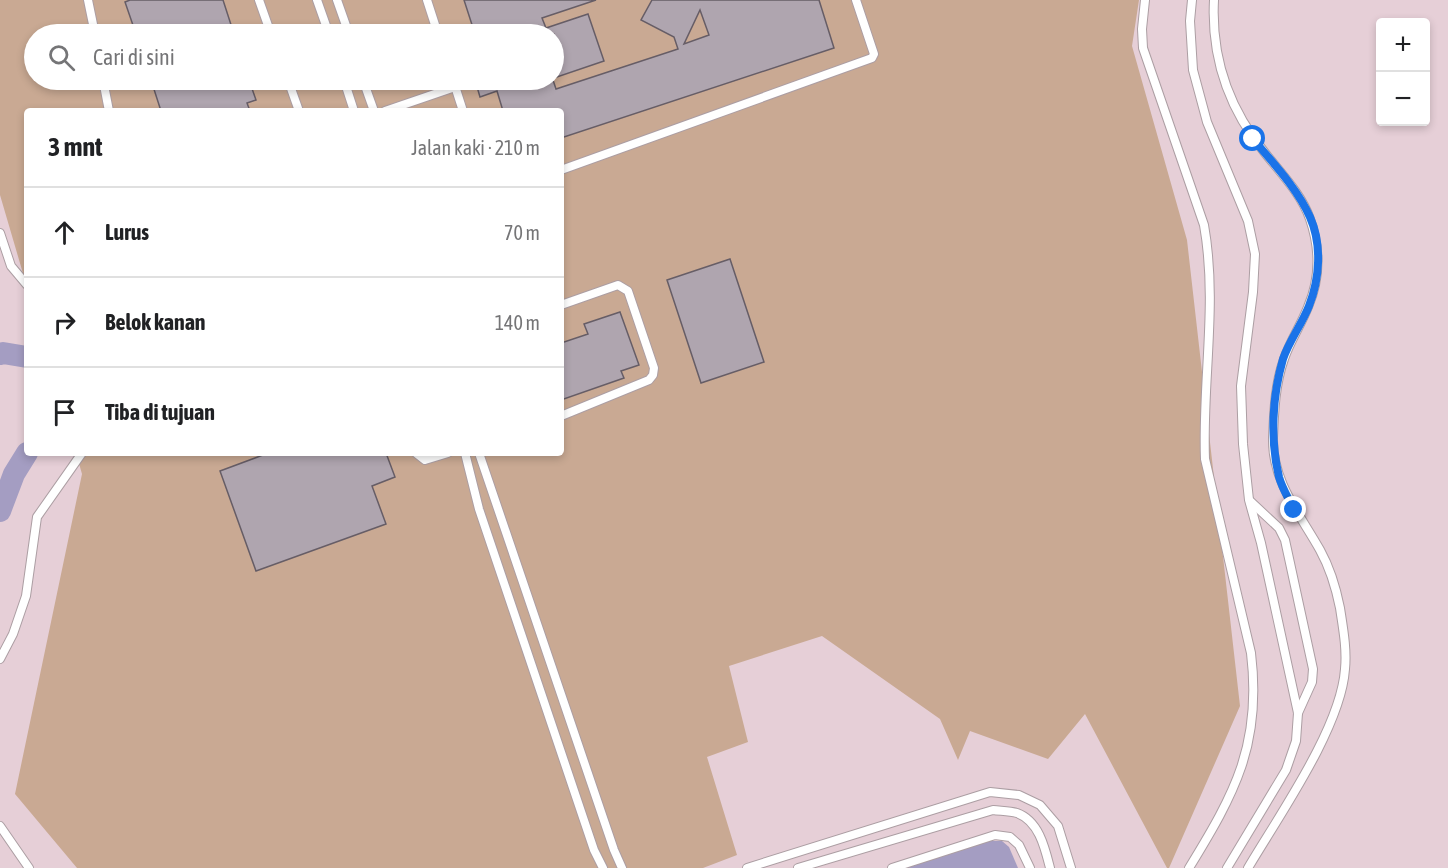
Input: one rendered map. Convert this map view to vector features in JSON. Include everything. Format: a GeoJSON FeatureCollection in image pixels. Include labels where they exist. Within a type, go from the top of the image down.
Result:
{"type":"FeatureCollection","features":[{"type":"Feature","properties":{"kind":"lane"},"geometry":{"type":"LineString","coordinates":[[88,0],[93,24]]}},
{"type":"Feature","properties":{"kind":"lane"},"geometry":{"type":"LineString","coordinates":[[259,0],[267,24]]}},
{"type":"Feature","properties":{"kind":"lane"},"geometry":{"type":"LineString","coordinates":[[317,0],[325,24]]}},
{"type":"Feature","properties":{"kind":"lane"},"geometry":{"type":"LineString","coordinates":[[337,0],[345,24]]}},
{"type":"Feature","properties":{"kind":"lane"},"geometry":{"type":"LineString","coordinates":[[426,0],[434,24]]}},
{"type":"Feature","properties":{"kind":"lane"},"geometry":{"type":"LineString","coordinates":[[564,169],[872,58],[874,54],[856,0]]}},
{"type":"Feature","properties":{"kind":"lane"},"geometry":{"type":"LineString","coordinates":[[1145,0],[1143,48],[1204,225],[1208,247],[1212,312],[1204,432],[1205,459],[1251,653],[1255,682],[1254,710],[1242,768],[1230,798],[1188,868]]}},
{"type":"Feature","properties":{"kind":"lane"},"geometry":{"type":"LineString","coordinates":[[1192,0],[1190,21],[1193,70],[1207,122],[1248,221],[1255,254],[1253,292],[1241,386],[1243,444],[1249,500],[1261,543],[1298,713],[1296,741],[1287,770],[1227,868]]}},
{"type":"Feature","properties":{"kind":"lane"},"geometry":{"type":"LineString","coordinates":[[1214,0],[1213,22],[1219,66],[1233,105],[1253,139],[1292,188],[1310,217],[1318,247],[1317,274],[1309,305],[1284,358],[1275,398],[1273,442],[1280,479],[1294,510],[1321,551],[1335,585],[1343,627],[1345,670],[1338,703],[1324,737],[1248,868]]}},
{"type":"Feature","properties":{"kind":"lane"},"geometry":{"type":"LineString","coordinates":[[105,90],[108,108]]}},
{"type":"Feature","properties":{"kind":"lane"},"geometry":{"type":"LineString","coordinates":[[292,90],[298,108]]}},
{"type":"Feature","properties":{"kind":"lane"},"geometry":{"type":"LineString","coordinates":[[347,90],[353,108]]}},
{"type":"Feature","properties":{"kind":"lane"},"geometry":{"type":"LineString","coordinates":[[367,90],[373,108]]}},
{"type":"Feature","properties":{"kind":"lane"},"geometry":{"type":"LineString","coordinates":[[409,107],[441,90]]}},
{"type":"Feature","properties":{"kind":"lane"},"geometry":{"type":"LineString","coordinates":[[456,90],[463,108]]}},
{"type":"Feature","properties":{"kind":"lane"},"geometry":{"type":"LineString","coordinates":[[0,233],[11,266],[24,281]]}},
{"type":"Feature","properties":{"kind":"lane"},"geometry":{"type":"LineString","coordinates":[[564,304],[618,285],[623,286],[628,291],[654,368],[649,380],[564,415]]}},
{"type":"Feature","properties":{"kind":"lane"},"geometry":{"type":"LineString","coordinates":[[0,659],[13,634],[26,596],[37,517],[80,456]]}},
{"type":"Feature","properties":{"kind":"lane"},"geometry":{"type":"LineString","coordinates":[[419,456],[424,460],[438,456]]}},
{"type":"Feature","properties":{"kind":"lane"},"geometry":{"type":"LineString","coordinates":[[466,456],[483,520],[594,850],[603,868]]}},
{"type":"Feature","properties":{"kind":"lane"},"geometry":{"type":"LineString","coordinates":[[480,456],[610,839],[622,868]]}},
{"type":"Feature","properties":{"kind":"lane"},"geometry":{"type":"LineString","coordinates":[[1249,500],[1280,528],[1285,540],[1313,669],[1312,682],[1298,713]]}},
{"type":"Feature","properties":{"kind":"lane"},"geometry":{"type":"LineString","coordinates":[[747,868],[990,792],[1019,795],[1040,805],[1058,826],[1071,868]]}},
{"type":"Feature","properties":{"kind":"lane"},"geometry":{"type":"LineString","coordinates":[[798,868],[993,810],[1018,813],[1034,826],[1044,845],[1050,868]]}},
{"type":"Feature","properties":{"kind":"lane"},"geometry":{"type":"LineString","coordinates":[[0,826],[29,868]]}},
{"type":"Feature","properties":{"kind":"lane"},"geometry":{"type":"LineString","coordinates":[[892,868],[995,835],[1010,837],[1019,845],[1030,868]]}},
{"type":"Feature","properties":{"kind":"shaded area"},"geometry":{"type":"Polygon","coordinates":[[[0,0],[1448,0],[1448,868],[0,868],[0,0]]]}},
{"type":"Feature","properties":{"kind":"shaded area"},"geometry":{"type":"Polygon","coordinates":[[[0,0],[1139,0],[1132,46],[1187,240],[1240,706],[1169,868],[1085,714],[1048,759],[970,731],[958,760],[940,719],[822,636],[729,666],[748,742],[707,757],[737,855],[703,868],[77,868],[15,794],[82,474],[77,456],[564,456],[564,108],[24,108],[24,277],[0,195],[0,0]]]}},
{"type":"Feature","properties":{"kind":"shaded area"},"geometry":{"type":"Polygon","coordinates":[[[990,841],[1002,841],[1009,847],[1018,868],[902,868],[990,841]]]}},
{"type":"Feature","properties":{"kind":"building"},"geometry":{"type":"Polygon","coordinates":[[[130,0],[223,0],[231,24],[133,24],[125,2],[130,0]]]}},
{"type":"Feature","properties":{"kind":"building"},"geometry":{"type":"Polygon","coordinates":[[[464,0],[596,0],[542,18],[544,24],[472,24],[464,0]]]}},
{"type":"Feature","properties":{"kind":"building"},"geometry":{"type":"Polygon","coordinates":[[[652,0],[819,0],[834,48],[564,137],[564,108],[502,108],[497,91],[480,97],[478,90],[564,90],[564,86],[678,49],[674,37],[641,20],[652,0]],[[700,10],[684,44],[709,35],[700,10]]]}},
{"type":"Feature","properties":{"kind":"building"},"geometry":{"type":"Polygon","coordinates":[[[588,14],[604,61],[564,75],[564,24],[558,24],[588,14]]]}},
{"type":"Feature","properties":{"kind":"building"},"geometry":{"type":"Polygon","coordinates":[[[154,90],[252,90],[256,100],[247,103],[249,108],[160,108],[154,90]]]}},
{"type":"Feature","properties":{"kind":"building"},"geometry":{"type":"Polygon","coordinates":[[[730,259],[764,362],[701,383],[667,280],[730,259]]]}},
{"type":"Feature","properties":{"kind":"building"},"geometry":{"type":"Polygon","coordinates":[[[620,312],[639,365],[621,371],[624,378],[564,399],[564,342],[588,334],[584,324],[620,312]]]}},
{"type":"Feature","properties":{"kind":"building"},"geometry":{"type":"Polygon","coordinates":[[[260,456],[387,456],[395,477],[372,486],[386,524],[256,571],[220,471],[260,456]]]}},
{"type":"Feature","properties":{"kind":"waterway"},"geometry":{"type":"LineString","coordinates":[[0,354],[24,356]]}},
{"type":"Feature","properties":{"kind":"waterway"},"geometry":{"type":"LineString","coordinates":[[0,511],[14,474],[25,456]]}},
{"type":"Feature","properties":{"kind":"route"},"geometry":{"type":"LineString","coordinates":[[1253,139],[1292,188],[1310,217],[1318,247],[1317,274],[1309,305],[1284,358],[1275,398],[1273,442],[1280,479],[1294,510]]}}]}
